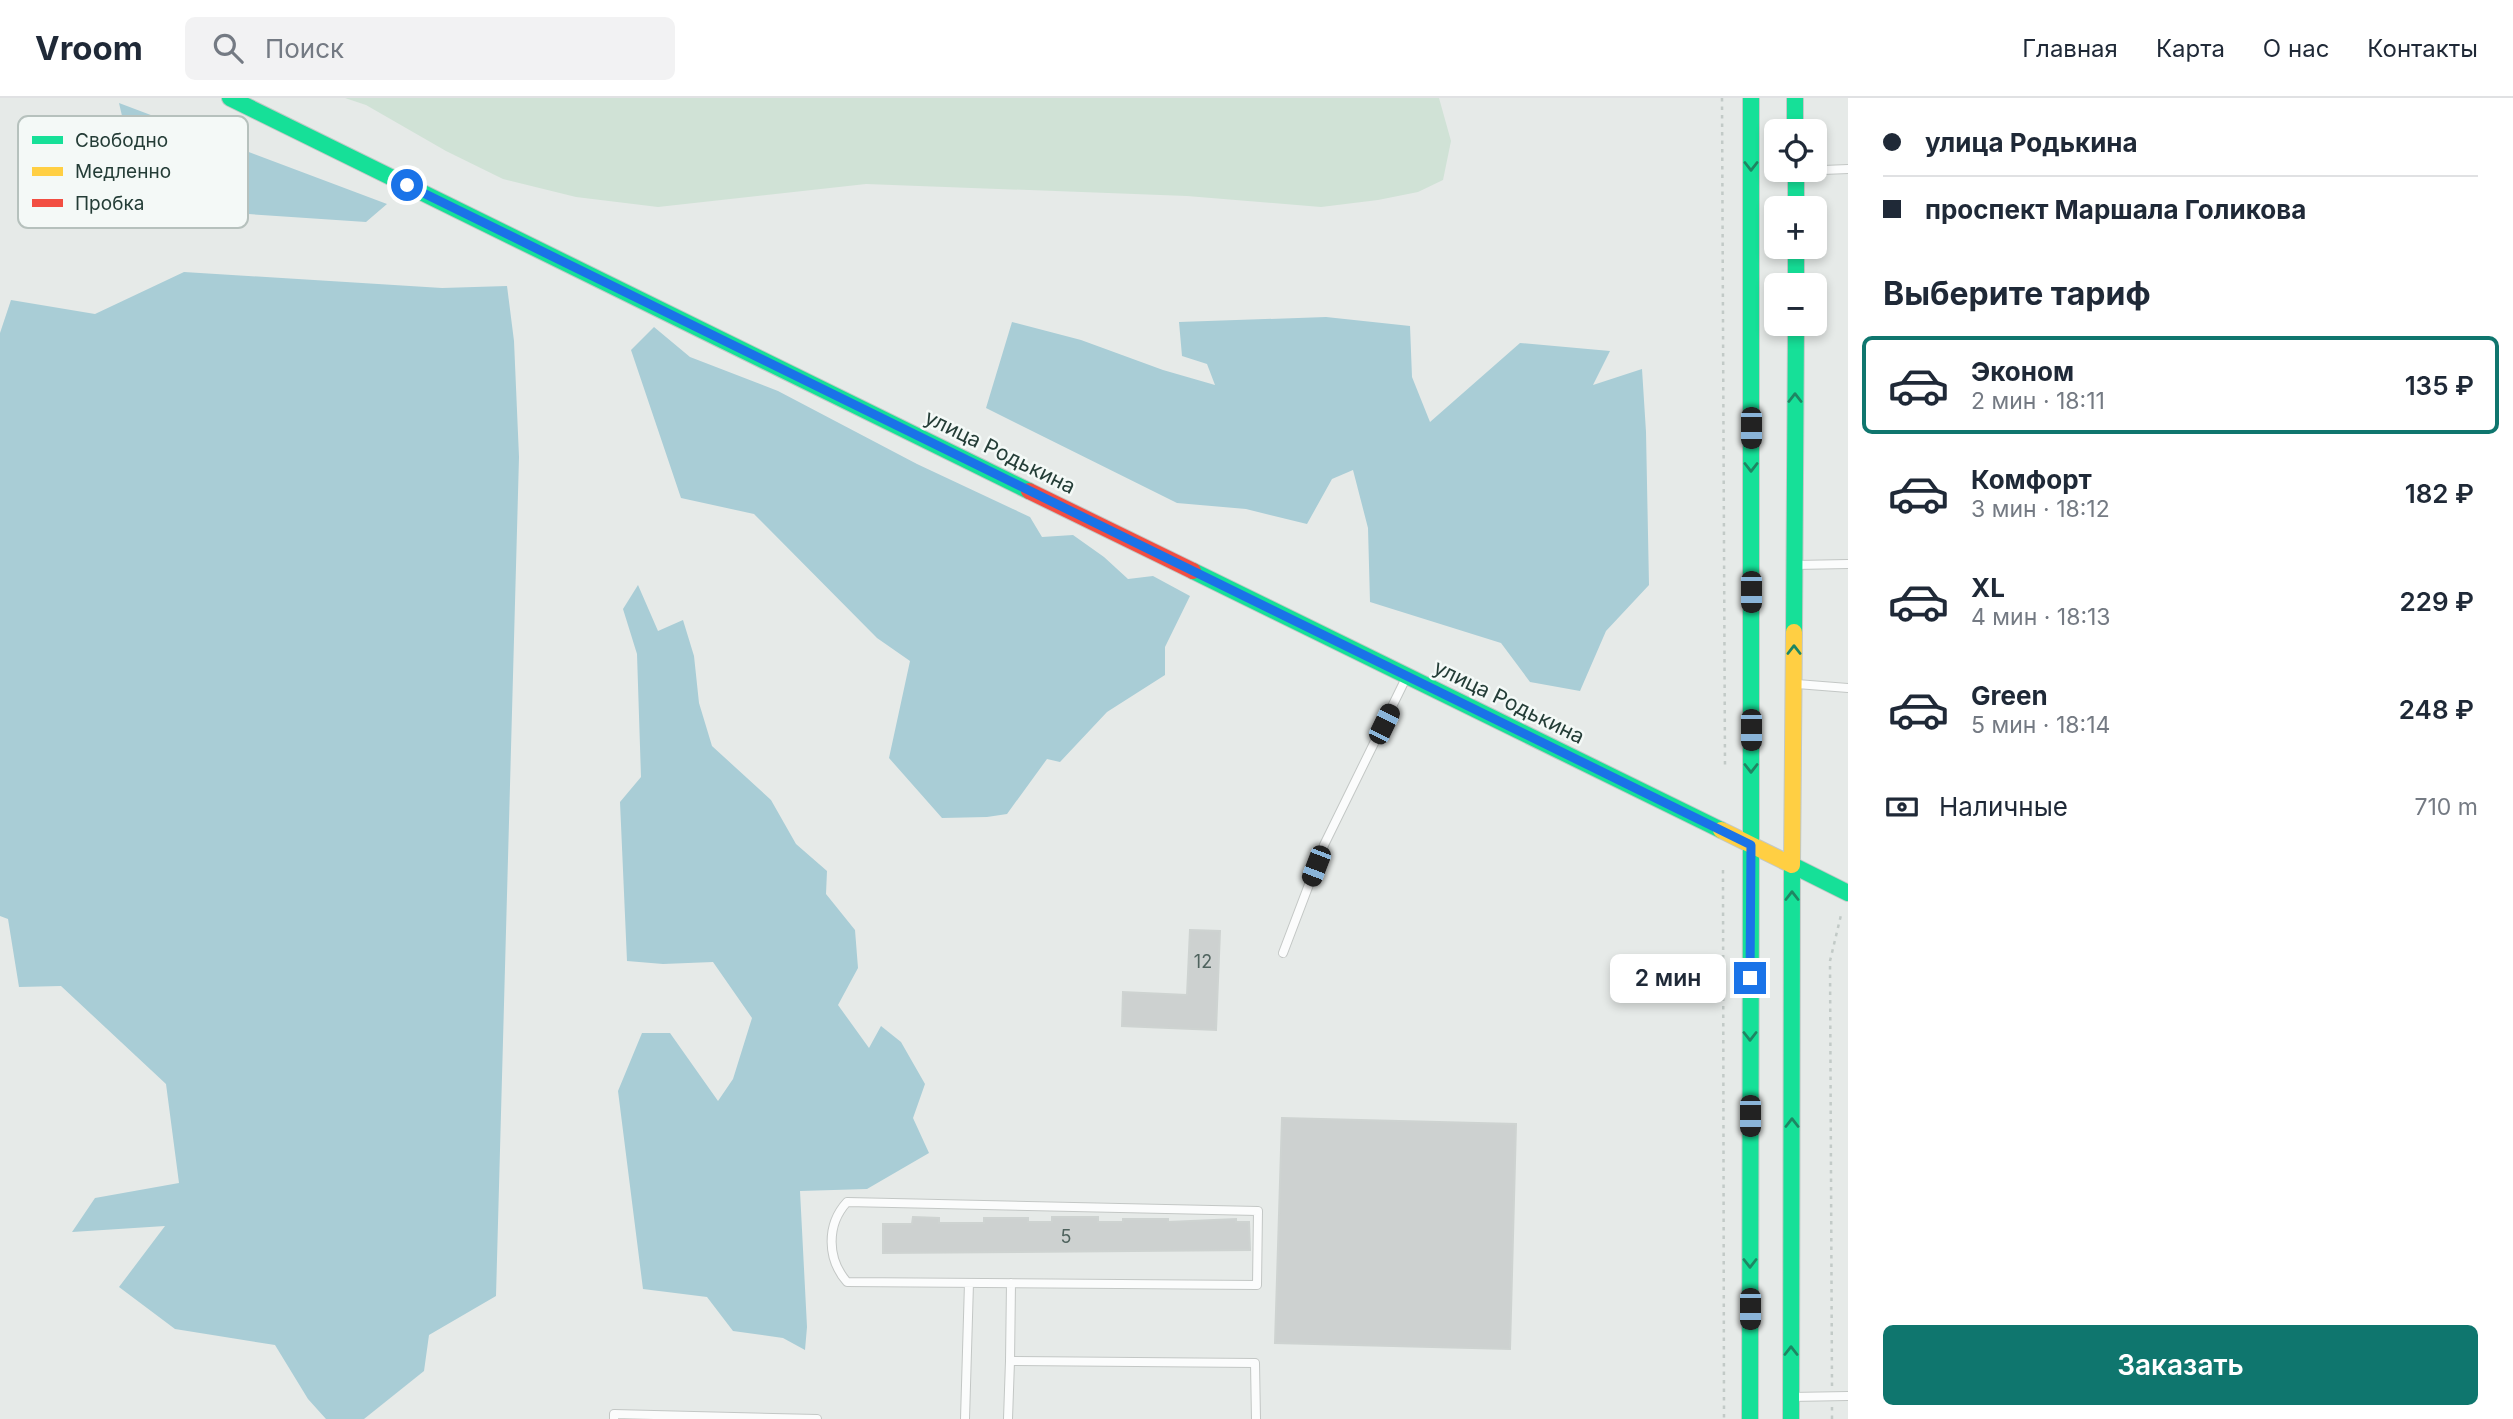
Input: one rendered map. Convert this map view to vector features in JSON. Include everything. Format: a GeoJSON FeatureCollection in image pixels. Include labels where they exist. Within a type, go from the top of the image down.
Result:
{"type":"FeatureCollection","features":[{"type":"Feature","properties":{"kind":"main road","name":"улица Родькина"},"geometry":{"type":"LineString","coordinates":[[230,98],[1792,865]]}},
{"type":"Feature","properties":{"kind":"main road"},"geometry":{"type":"LineString","coordinates":[[1750,1419],[1751,98]]}},
{"type":"Feature","properties":{"kind":"main road"},"geometry":{"type":"LineString","coordinates":[[1795,98],[1796,119]]}},
{"type":"Feature","properties":{"kind":"main road"},"geometry":{"type":"LineString","coordinates":[[1791,1419],[1796,336]]}},
{"type":"Feature","properties":{"kind":"main road"},"geometry":{"type":"LineString","coordinates":[[1792,865],[1848,893]]}},
{"type":"Feature","properties":{"kind":"lane"},"geometry":{"type":"LineString","coordinates":[[1827,170],[1848,169]]}},
{"type":"Feature","properties":{"kind":"lane"},"geometry":{"type":"LineString","coordinates":[[1794,565],[1848,564]]}},
{"type":"Feature","properties":{"kind":"lane"},"geometry":{"type":"LineString","coordinates":[[1283,953],[1324,845],[1407,676]]}},
{"type":"Feature","properties":{"kind":"lane"},"geometry":{"type":"LineString","coordinates":[[1794,684],[1848,688]]}},
{"type":"Feature","properties":{"kind":"lane"},"geometry":{"type":"LineString","coordinates":[[847,1202],[1258,1210],[1257,1285],[1011,1283],[847,1282],[833,1261],[831,1242],[837,1213],[847,1202]]}},
{"type":"Feature","properties":{"kind":"lane"},"geometry":{"type":"LineString","coordinates":[[965,1419],[969,1283]]}},
{"type":"Feature","properties":{"kind":"lane"},"geometry":{"type":"LineString","coordinates":[[1008,1419],[1011,1283]]}},
{"type":"Feature","properties":{"kind":"lane"},"geometry":{"type":"LineString","coordinates":[[1010,1361],[1255,1363],[1256,1419]]}},
{"type":"Feature","properties":{"kind":"lane"},"geometry":{"type":"LineString","coordinates":[[1791,1397],[1848,1396]]}},
{"type":"Feature","properties":{"kind":"lane"},"geometry":{"type":"LineString","coordinates":[[614,1419],[614,1414],[817,1419]]}},
{"type":"Feature","properties":{"kind":"path"},"geometry":{"type":"LineString","coordinates":[[1722,98],[1725,768]]}},
{"type":"Feature","properties":{"kind":"path"},"geometry":{"type":"LineString","coordinates":[[1723,870],[1724,1419]]}},
{"type":"Feature","properties":{"kind":"path"},"geometry":{"type":"LineString","coordinates":[[1832,1419],[1830,961],[1841,915]]}},
{"type":"Feature","properties":{"kind":"green space"},"geometry":{"type":"Polygon","coordinates":[[[345,98],[1439,98],[1451,141],[1443,180],[1418,192],[1321,207],[1187,196],[866,184],[658,207],[576,197],[503,179],[446,151],[366,105],[345,98]]]}},
{"type":"Feature","properties":{"kind":"water"},"geometry":{"type":"Polygon","coordinates":[[[119,103],[153,116],[122,116],[119,103]]]}},
{"type":"Feature","properties":{"kind":"water"},"geometry":{"type":"Polygon","coordinates":[[[248,152],[387,204],[366,222],[248,214],[248,152]]]}},
{"type":"Feature","properties":{"kind":"water"},"geometry":{"type":"Polygon","coordinates":[[[184,272],[442,288],[507,286],[514,341],[519,457],[496,1296],[429,1335],[424,1371],[364,1419],[326,1419],[308,1399],[275,1345],[175,1329],[119,1287],[165,1226],[72,1232],[95,1198],[179,1183],[166,1084],[61,986],[19,987],[8,919],[0,916],[0,333],[11,300],[95,314],[184,272]]]}},
{"type":"Feature","properties":{"kind":"water"},"geometry":{"type":"Polygon","coordinates":[[[1326,317],[1410,326],[1412,377],[1430,422],[1520,343],[1610,351],[1593,385],[1642,369],[1649,585],[1606,631],[1580,691],[1530,682],[1501,643],[1370,602],[1368,528],[1353,470],[1332,479],[1307,524],[1246,509],[1177,503],[986,408],[1012,322],[1081,340],[1163,370],[1215,385],[1207,364],[1182,356],[1179,322],[1326,317]]]}},
{"type":"Feature","properties":{"kind":"water"},"geometry":{"type":"Polygon","coordinates":[[[654,327],[690,357],[778,391],[917,464],[1030,517],[1042,537],[1073,535],[1104,557],[1128,579],[1153,576],[1190,596],[1165,647],[1165,675],[1107,712],[1060,762],[1047,759],[1007,814],[942,818],[889,758],[910,661],[877,638],[754,514],[681,498],[631,350],[654,327]]]}},
{"type":"Feature","properties":{"kind":"water"},"geometry":{"type":"Polygon","coordinates":[[[638,585],[658,631],[683,620],[694,656],[699,703],[712,746],[771,800],[796,844],[827,871],[826,894],[855,930],[858,968],[838,1005],[869,1048],[881,1026],[901,1042],[925,1084],[913,1118],[929,1153],[867,1189],[800,1191],[807,1327],[805,1350],[783,1338],[733,1331],[707,1297],[643,1289],[618,1091],[642,1033],[670,1033],[718,1101],[733,1079],[752,1018],[713,962],[663,964],[627,961],[620,802],[641,777],[637,654],[623,609],[638,585]]]}},
{"type":"Feature","properties":{"kind":"building"},"geometry":{"type":"Polygon","coordinates":[[[1190,930],[1220,931],[1216,1030],[1122,1026],[1123,992],[1187,995],[1190,930]]]}},
{"type":"Feature","properties":{"kind":"building"},"geometry":{"type":"Polygon","coordinates":[[[1282,1118],[1516,1124],[1510,1349],[1275,1343],[1282,1118]]]}},
{"type":"Feature","properties":{"kind":"building"},"geometry":{"type":"Polygon","coordinates":[[[913,1217],[939,1218],[939,1223],[984,1223],[984,1218],[1028,1218],[1028,1222],[1052,1222],[1052,1217],[1098,1217],[1098,1222],[1123,1222],[1123,1219],[1168,1219],[1168,1222],[1236,1219],[1236,1222],[1249,1222],[1250,1250],[883,1253],[883,1224],[912,1224],[913,1217]]]}},
{"type":"Feature","properties":{"kind":"traffic: fast"},"geometry":{"type":"LineString","coordinates":[[230,98],[1029,491]]}},
{"type":"Feature","properties":{"kind":"traffic: fast"},"geometry":{"type":"LineString","coordinates":[[1751,98],[1751,845]]}},
{"type":"Feature","properties":{"kind":"traffic: fast"},"geometry":{"type":"LineString","coordinates":[[1795,98],[1795,119]]}},
{"type":"Feature","properties":{"kind":"traffic: fast"},"geometry":{"type":"LineString","coordinates":[[1796,182],[1796,196]]}},
{"type":"Feature","properties":{"kind":"traffic: fast"},"geometry":{"type":"LineString","coordinates":[[1796,259],[1796,273]]}},
{"type":"Feature","properties":{"kind":"traffic: fast"},"geometry":{"type":"LineString","coordinates":[[1794,632],[1796,336]]}},
{"type":"Feature","properties":{"kind":"traffic: fast"},"geometry":{"type":"LineString","coordinates":[[1193,571],[1721,830]]}},
{"type":"Feature","properties":{"kind":"traffic: fast"},"geometry":{"type":"LineString","coordinates":[[1750,1419],[1751,845]]}},
{"type":"Feature","properties":{"kind":"traffic: fast"},"geometry":{"type":"LineString","coordinates":[[1791,1419],[1792,865],[1848,893]]}},
{"type":"Feature","properties":{"kind":"traffic: slow"},"geometry":{"type":"LineString","coordinates":[[1721,830],[1792,865],[1794,632]]}},
{"type":"Feature","properties":{"kind":"traffic: jam"},"geometry":{"type":"LineString","coordinates":[[1029,491],[1193,571]]}},
{"type":"Feature","properties":{"kind":"route"},"geometry":{"type":"LineString","coordinates":[[407,185],[1751,845],[1750,978]]}}]}
